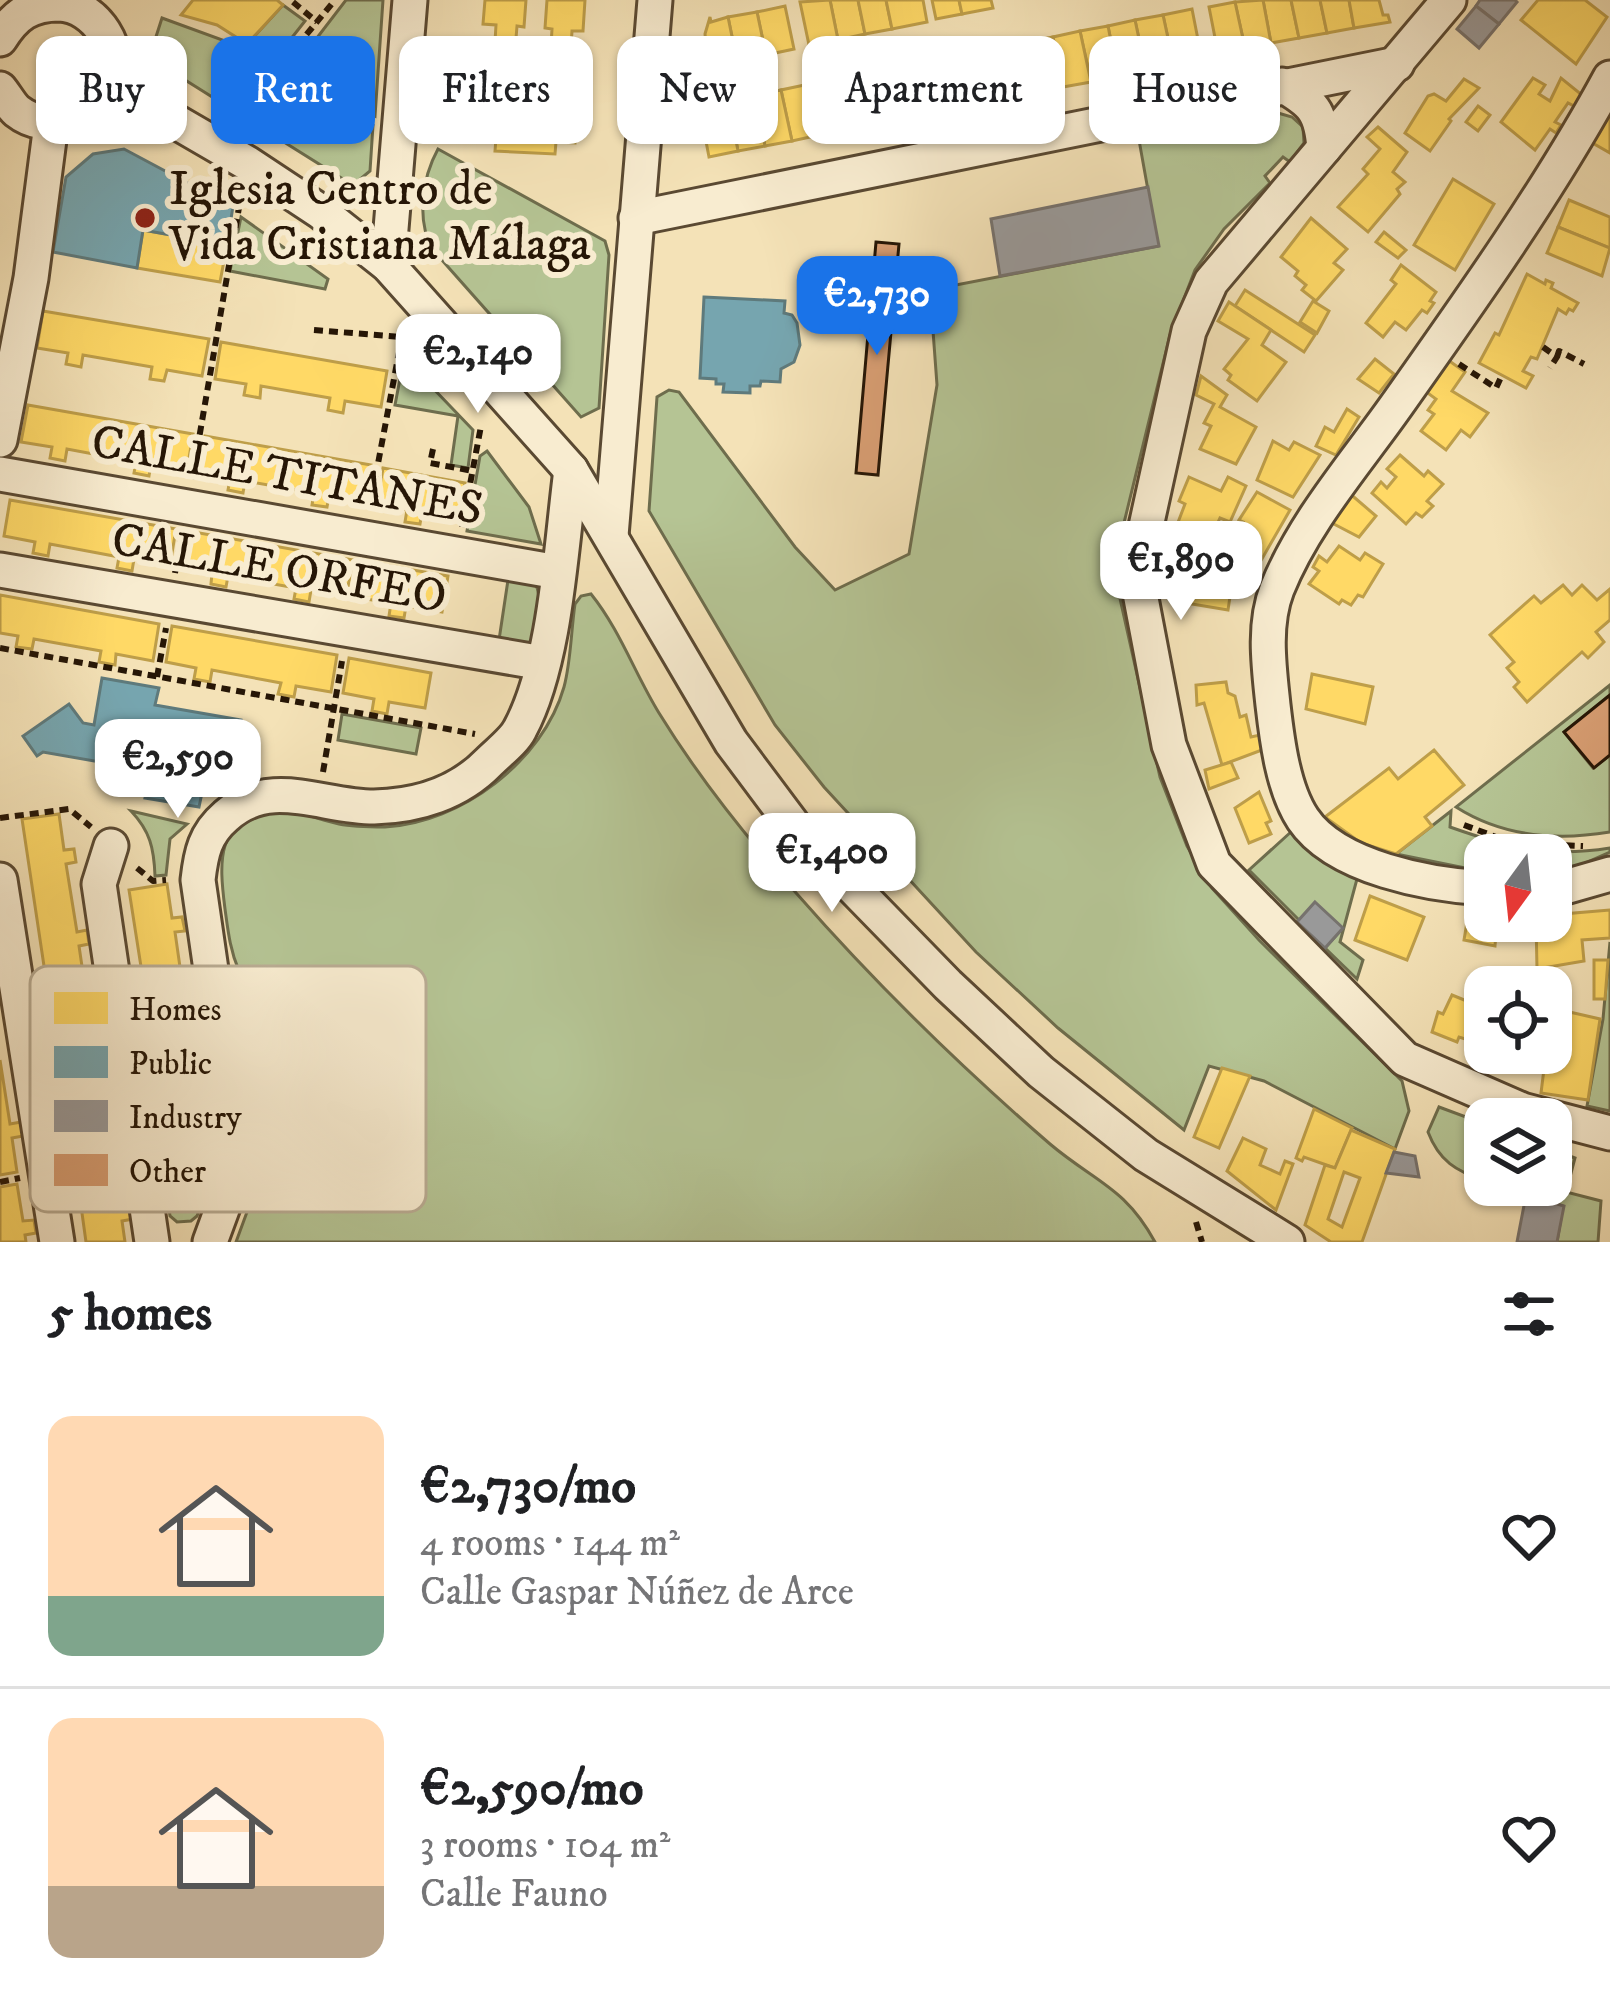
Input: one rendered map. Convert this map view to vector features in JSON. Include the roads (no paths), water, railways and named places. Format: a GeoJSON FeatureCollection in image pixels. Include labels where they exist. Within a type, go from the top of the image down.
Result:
{"type":"FeatureCollection","features":[{"type":"Feature","properties":{"kind":"street"},"geometry":{"type":"LineString","coordinates":[[388,265],[410,0]]}},
{"type":"Feature","properties":{"kind":"street"},"geometry":{"type":"LineString","coordinates":[[611,536],[655,0]]}},
{"type":"Feature","properties":{"kind":"street"},"geometry":{"type":"LineString","coordinates":[[1449,0],[1211,282],[1189,331],[1136,572],[1169,745],[1214,864],[1405,1059],[1522,1110],[1610,1133]]}},
{"type":"Feature","properties":{"kind":"street"},"geometry":{"type":"LineString","coordinates":[[0,39],[13,18],[39,4],[70,2],[98,21],[106,36]]}},
{"type":"Feature","properties":{"kind":"street"},"geometry":{"type":"LineString","coordinates":[[637,218],[1397,64]]}},
{"type":"Feature","properties":{"kind":"street"},"geometry":{"type":"LineString","coordinates":[[1464,887],[1388,871],[1338,850],[1303,819],[1278,753],[1267,649],[1276,591],[1307,532],[1437,349],[1610,79]]}},
{"type":"Feature","properties":{"kind":"street"},"geometry":{"type":"LineString","coordinates":[[1282,85],[1310,101],[1322,125],[1324,148]]}},
{"type":"Feature","properties":{"kind":"street"},"geometry":{"type":"LineString","coordinates":[[0,89],[17,112],[36,119]]}},
{"type":"Feature","properties":{"kind":"street"},"geometry":{"type":"LineString","coordinates":[[187,128],[321,212],[388,265],[571,470],[731,742],[796,829],[948,985],[1041,1072],[1146,1155],[1287,1242]]}},
{"type":"Feature","properties":{"kind":"street"},"geometry":{"type":"LineString","coordinates":[[0,440],[31,278],[48,144]]}},
{"type":"Feature","properties":{"kind":"street"},"geometry":{"type":"LineString","coordinates":[[211,966],[198,880],[201,850],[215,825],[242,801],[281,794],[372,807],[421,801],[467,784],[519,732],[543,663],[571,470]]}},
{"type":"Feature","properties":{"kind":"street","name":"CALLE TITANES"},"geometry":{"type":"LineString","coordinates":[[0,473],[558,572]]}},
{"type":"Feature","properties":{"kind":"street","name":"CALLE ORFEO"},"geometry":{"type":"LineString","coordinates":[[0,570],[543,663]]}},
{"type":"Feature","properties":{"kind":"street"},"geometry":{"type":"LineString","coordinates":[[111,846],[99,884],[111,966]]}},
{"type":"Feature","properties":{"kind":"street"},"geometry":{"type":"LineString","coordinates":[[1572,885],[1610,874]]}},
{"type":"Feature","properties":{"kind":"street"},"geometry":{"type":"LineString","coordinates":[[0,880],[30,1071]]}},
{"type":"Feature","properties":{"kind":"street"},"geometry":{"type":"LineString","coordinates":[[52,1212],[57,1242]]}},
{"type":"Feature","properties":{"kind":"street"},"geometry":{"type":"LineString","coordinates":[[148,1212],[152,1242]]}},
{"type":"Feature","properties":{"kind":"street"},"geometry":{"type":"LineString","coordinates":[[210,1242],[221,1212]]}},
{"type":"Feature","properties":{"kind":"place","name":"Iglesia Centro de Vida Cristiana Málaga"},"geometry":{"type":"Point","coordinates":[145,218]}}]}
